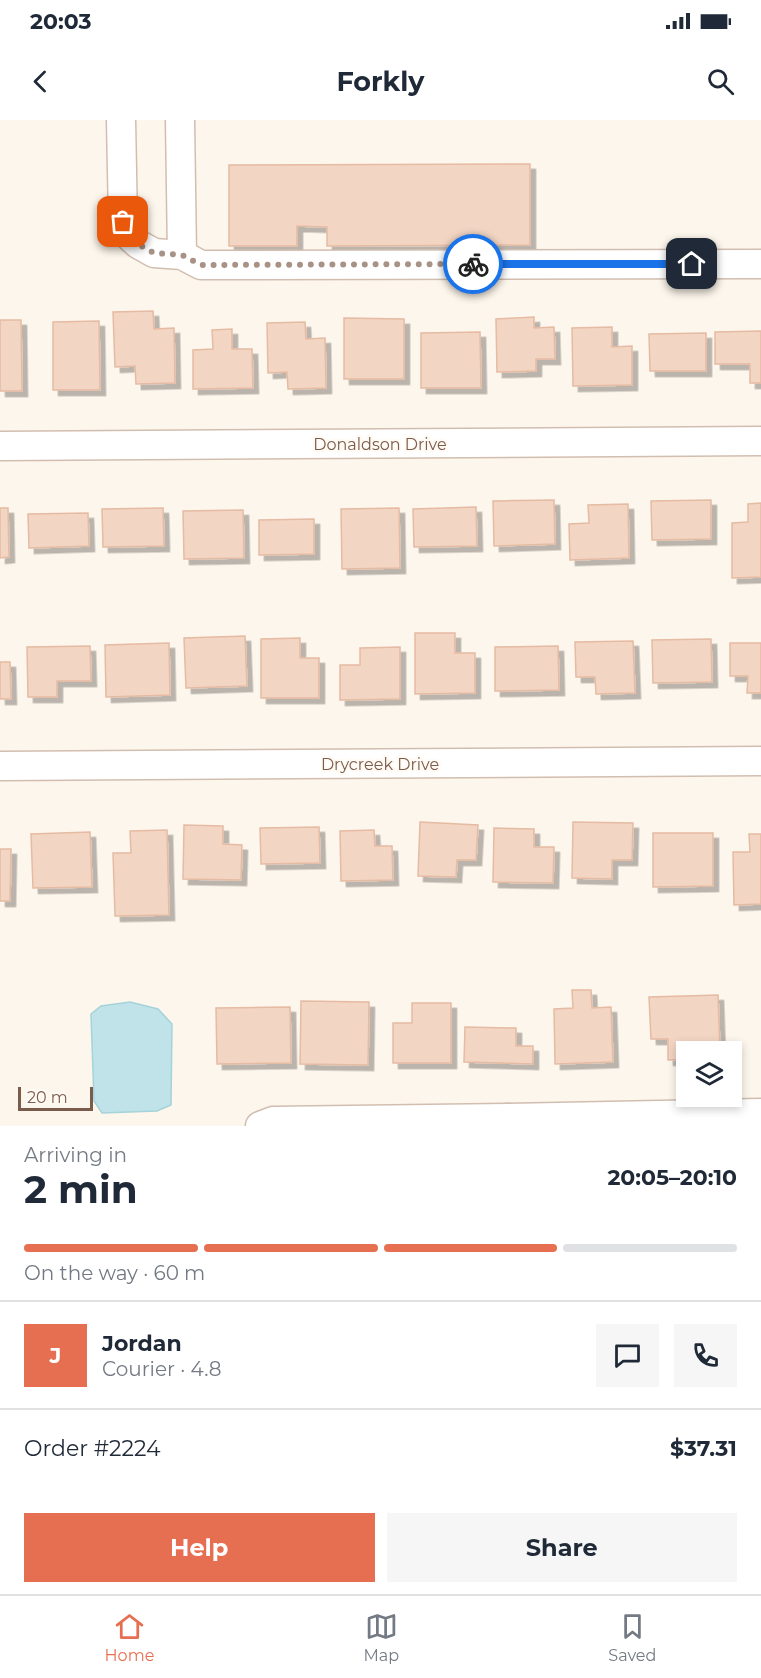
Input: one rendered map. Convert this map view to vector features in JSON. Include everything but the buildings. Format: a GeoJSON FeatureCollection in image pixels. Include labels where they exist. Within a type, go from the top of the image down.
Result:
{"type":"FeatureCollection","features":[{"type":"Feature","properties":{"kind":"street"},"geometry":{"type":"LineString","coordinates":[[121,120],[123,222],[127,234],[138,244],[154,253],[182,255],[201,265],[761,264]]}},
{"type":"Feature","properties":{"kind":"street"},"geometry":{"type":"LineString","coordinates":[[180,120],[182,255]]}},
{"type":"Feature","properties":{"kind":"street","name":"Donaldson Drive"},"geometry":{"type":"LineString","coordinates":[[0,446],[761,441]]}},
{"type":"Feature","properties":{"kind":"street","name":"Drycreek Drive"},"geometry":{"type":"LineString","coordinates":[[0,766],[761,761]]}},
{"type":"Feature","properties":{"kind":"street"},"geometry":{"type":"LineString","coordinates":[[260,1126],[273,1121],[508,1122],[761,1113]]}},
{"type":"Feature","properties":{"kind":"water"},"geometry":{"type":"Polygon","coordinates":[[[130,1002],[158,1009],[172,1024],[171,1105],[157,1111],[102,1113],[94,1101],[91,1014],[101,1006],[130,1002]]]}},
{"type":"Feature","properties":{"kind":"way so far"},"geometry":{"type":"LineString","coordinates":[[123,222],[127,234],[138,244],[154,253],[182,255],[201,265],[473,264]]}},
{"type":"Feature","properties":{"kind":"route"},"geometry":{"type":"LineString","coordinates":[[473,264],[692,264]]}}]}
